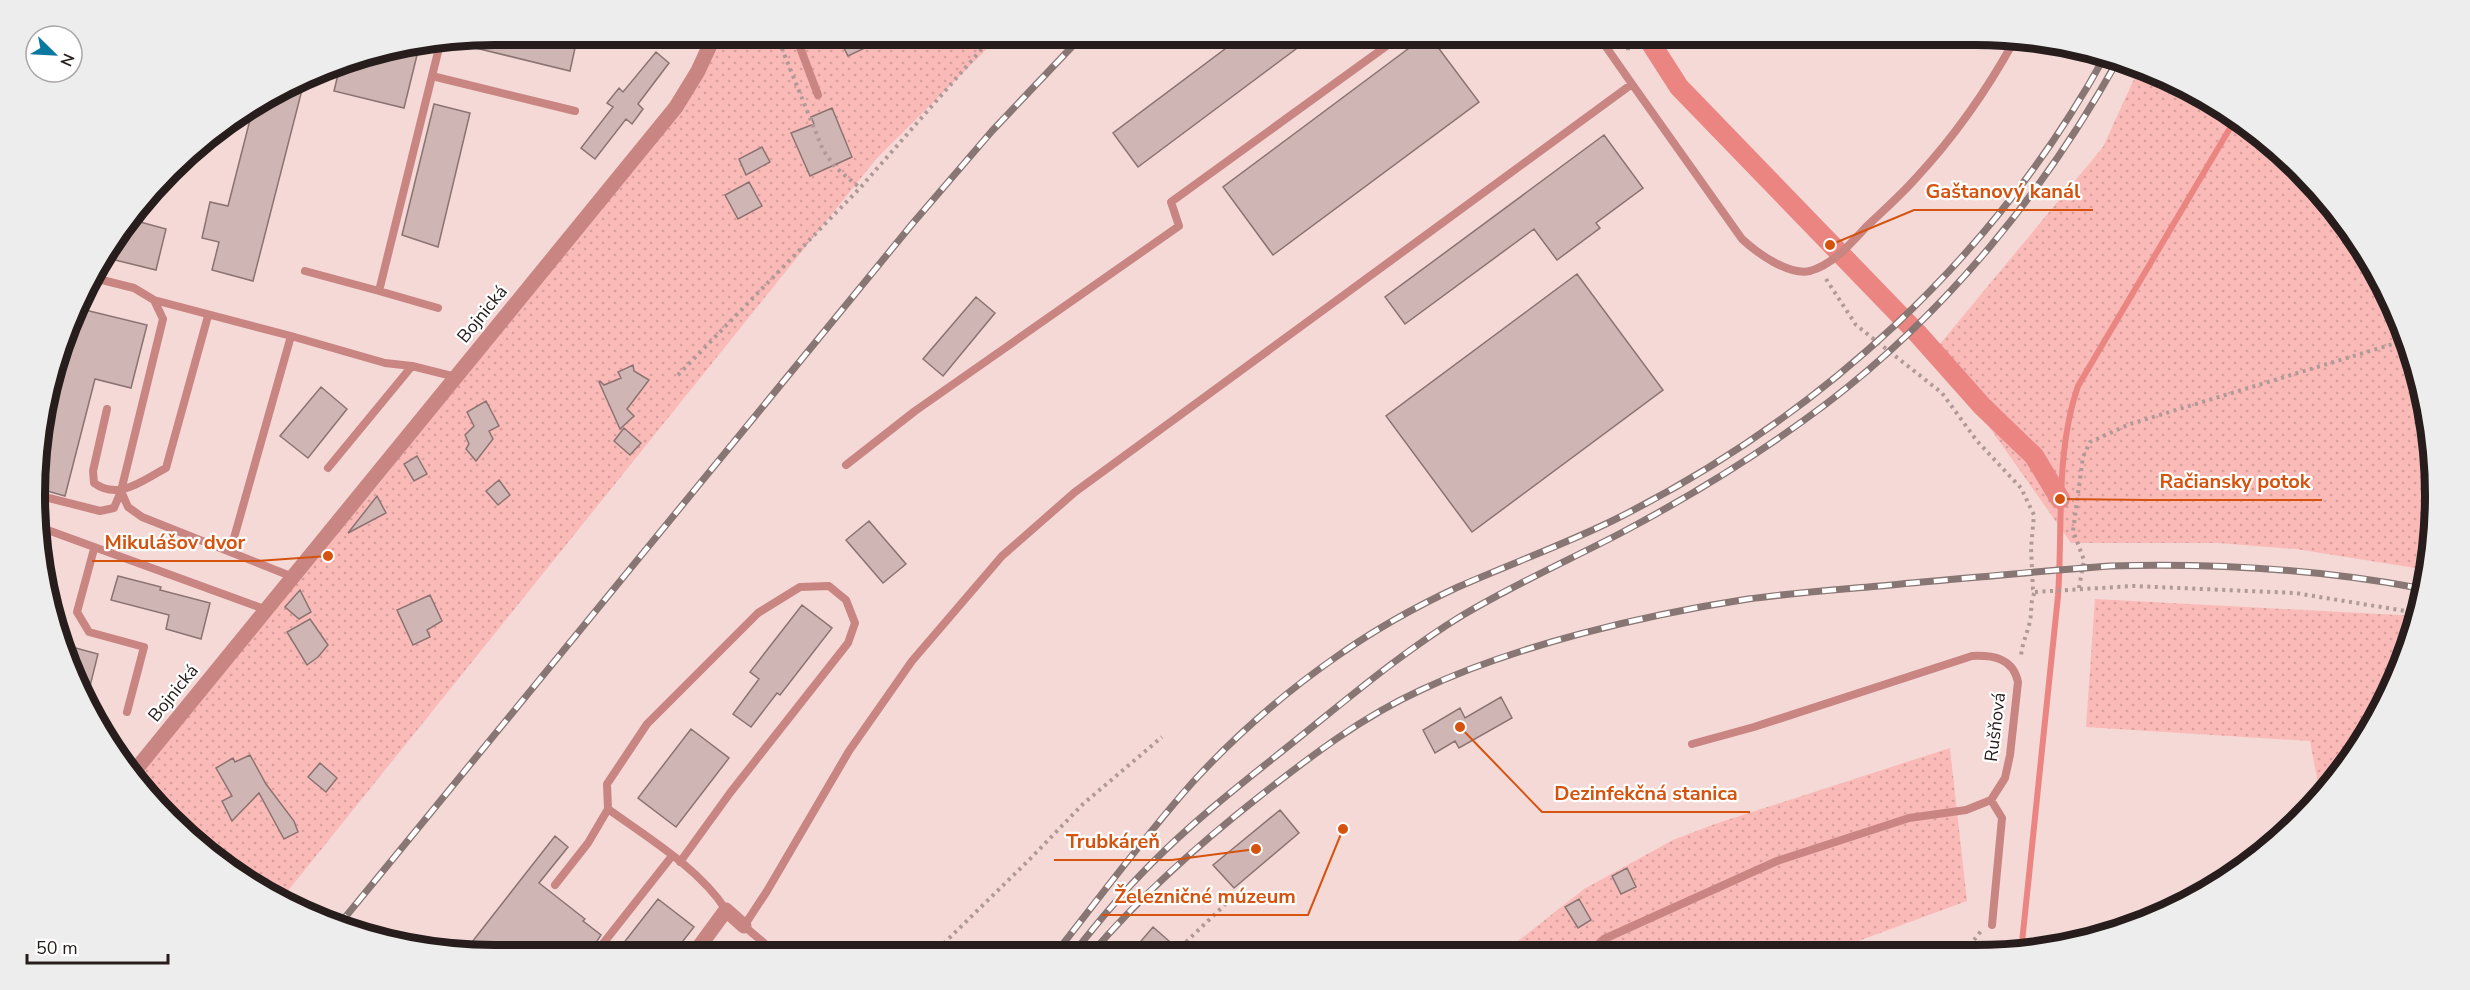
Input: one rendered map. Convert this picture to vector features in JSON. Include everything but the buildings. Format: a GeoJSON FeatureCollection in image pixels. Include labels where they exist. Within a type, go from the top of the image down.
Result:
{"type":"FeatureCollection","features":[{"type":"Feature","properties":{"kind":"street","name":"Bojnická"},"geometry":{"type":"LineString","coordinates":[[137,768],[676,107],[698,71],[710,45]]}},
{"type":"Feature","properties":{"kind":"street"},"geometry":{"type":"LineString","coordinates":[[700,945],[726,910],[744,926]]}},
{"type":"Feature","properties":{"kind":"lane"},"geometry":{"type":"LineString","coordinates":[[799,45],[818,95]]}},
{"type":"Feature","properties":{"kind":"lane"},"geometry":{"type":"LineString","coordinates":[[846,465],[915,411],[1179,226],[1171,202],[1388,45]]}},
{"type":"Feature","properties":{"kind":"lane"},"geometry":{"type":"LineString","coordinates":[[1605,45],[1742,239],[1756,252],[1791,269],[1809,271],[1831,261],[1916,178],[1952,135],[1997,71],[2011,47]]}},
{"type":"Feature","properties":{"kind":"lane"},"geometry":{"type":"LineString","coordinates":[[379,291],[439,49]]}},
{"type":"Feature","properties":{"kind":"lane"},"geometry":{"type":"LineString","coordinates":[[432,76],[575,111]]}},
{"type":"Feature","properties":{"kind":"lane"},"geometry":{"type":"LineString","coordinates":[[766,945],[744,926],[849,751],[912,661],[1002,556],[1093,479],[1632,84]]}},
{"type":"Feature","properties":{"kind":"lane"},"geometry":{"type":"LineString","coordinates":[[305,271],[438,308]]}},
{"type":"Feature","properties":{"kind":"lane"},"geometry":{"type":"LineString","coordinates":[[100,279],[134,288],[154,300],[208,315],[385,363],[412,366],[456,377]]}},
{"type":"Feature","properties":{"kind":"lane"},"geometry":{"type":"LineString","coordinates":[[45,497],[100,511],[114,508],[121,491],[163,319],[154,300]]}},
{"type":"Feature","properties":{"kind":"lane"},"geometry":{"type":"LineString","coordinates":[[107,409],[93,471],[94,483],[101,488],[121,491],[166,468],[208,315]]}},
{"type":"Feature","properties":{"kind":"lane"},"geometry":{"type":"LineString","coordinates":[[230,552],[291,336]]}},
{"type":"Feature","properties":{"kind":"lane"},"geometry":{"type":"LineString","coordinates":[[328,468],[412,366]]}},
{"type":"Feature","properties":{"kind":"lane"},"geometry":{"type":"LineString","coordinates":[[121,491],[128,507],[142,518],[293,577]]}},
{"type":"Feature","properties":{"kind":"lane"},"geometry":{"type":"LineString","coordinates":[[47,530],[267,610]]}},
{"type":"Feature","properties":{"kind":"lane"},"geometry":{"type":"LineString","coordinates":[[94,549],[77,612],[88,632],[144,647],[127,712]]}},
{"type":"Feature","properties":{"kind":"lane"},"geometry":{"type":"LineString","coordinates":[[555,885],[588,843],[608,809],[607,784],[647,724],[758,613],[800,586],[829,586],[846,600],[855,623],[848,643],[730,793],[603,945]]}},
{"type":"Feature","properties":{"kind":"lane","name":"Rušňová"},"geometry":{"type":"LineString","coordinates":[[1692,744],[1754,727],[1972,656],[1999,657],[2016,673],[2017,693],[2005,778],[1991,800]]}},
{"type":"Feature","properties":{"kind":"lane"},"geometry":{"type":"LineString","coordinates":[[1598,945],[1604,939],[1777,861],[1909,818],[1966,810],[1991,800],[2002,818],[1992,925]]}},
{"type":"Feature","properties":{"kind":"lane"},"geometry":{"type":"LineString","coordinates":[[608,809],[676,859],[717,895],[726,910]]}},
{"type":"Feature","properties":{"kind":"path"},"geometry":{"type":"LineString","coordinates":[[780,45],[823,150],[836,167],[860,188]]}},
{"type":"Feature","properties":{"kind":"path"},"geometry":{"type":"LineString","coordinates":[[678,375],[860,188],[986,45]]}},
{"type":"Feature","properties":{"kind":"path"},"geometry":{"type":"LineString","coordinates":[[1818,267],[1856,325],[1942,393],[1977,441],[2021,488],[2034,515],[2031,549],[2035,592],[2032,596],[2030,621],[2022,643],[2021,666],[2016,673]]}},
{"type":"Feature","properties":{"kind":"path"},"geometry":{"type":"LineString","coordinates":[[2079,588],[2084,560],[2073,531],[2083,457],[2090,442],[2141,420],[2398,342]]}},
{"type":"Feature","properties":{"kind":"path"},"geometry":{"type":"LineString","coordinates":[[2035,592],[2133,586],[2295,593],[2410,612]]}},
{"type":"Feature","properties":{"kind":"path"},"geometry":{"type":"LineString","coordinates":[[942,945],[1083,804],[1162,737]]}},
{"type":"Feature","properties":{"kind":"path"},"geometry":{"type":"LineString","coordinates":[[1183,945],[1237,893]]}},
{"type":"Feature","properties":{"kind":"path"},"geometry":{"type":"LineString","coordinates":[[1970,945],[1980,931],[1992,925]]}},
{"type":"Feature","properties":{"kind":"shaded area"},"geometry":{"type":"Polygon","coordinates":[[[714,45],[991,45],[877,158],[286,894],[245,869],[198,833],[157,792],[137,768],[379,484],[703,73],[714,45]]]}},
{"type":"Feature","properties":{"kind":"shaded area"},"geometry":{"type":"Polygon","coordinates":[[[2136,75],[2200,105],[2249,138],[2293,177],[2332,221],[2365,270],[2379,296],[2410,379],[2421,436],[2424,466],[2424,524],[2419,568],[2296,549],[2218,543],[2071,543],[1935,350],[2103,147],[2136,75]]]}},
{"type":"Feature","properties":{"kind":"shaded area"},"geometry":{"type":"Polygon","coordinates":[[[2095,599],[2409,616],[2379,694],[2349,745],[2318,785],[2310,741],[2086,727],[2095,599]]]}},
{"type":"Feature","properties":{"kind":"shaded area"},"geometry":{"type":"Polygon","coordinates":[[[1950,748],[1967,901],[1847,945],[1513,945],[1584,889],[1673,840],[1715,824],[1950,748]]]}},
{"type":"Feature","properties":{"kind":"waterway"},"geometry":{"type":"LineString","coordinates":[[1652,45],[1679,87],[1918,334],[1982,406],[2034,456],[2060,499]]}},
{"type":"Feature","properties":{"kind":"waterway"},"geometry":{"type":"LineString","coordinates":[[2022,942],[2058,596],[2061,490],[2071,411],[2078,386],[2232,126]]}},
{"type":"Feature","properties":{"kind":"railway"},"geometry":{"type":"LineString","coordinates":[[344,919],[913,223],[992,131],[1074,45]]}},
{"type":"Feature","properties":{"kind":"railway"},"geometry":{"type":"LineString","coordinates":[[1062,945],[1139,846],[1192,783],[1242,732],[1316,671],[1365,637],[1426,603],[1458,587],[1595,529],[1690,479],[1762,432],[1831,381],[1895,325],[1955,264],[2010,199],[2060,130],[2101,63]]}},
{"type":"Feature","properties":{"kind":"railway"},"geometry":{"type":"LineString","coordinates":[[1080,945],[1130,886],[1188,829],[1402,656],[1482,604],[1673,505],[1776,440],[1826,404],[1870,368],[1913,330],[1990,246],[2059,155],[2114,67]]}},
{"type":"Feature","properties":{"kind":"railway"},"geometry":{"type":"LineString","coordinates":[[1099,945],[1151,890],[1237,814],[1318,752],[1378,712],[1458,674],[1498,659],[1581,634],[1666,614],[1748,599],[2110,566],[2268,569],[2307,572],[2415,587]]}},
{"type":"Feature","properties":{"kind":"place","name":"Gaštanový kanál"},"geometry":{"type":"Point","coordinates":[1830,245]}},
{"type":"Feature","properties":{"kind":"place","name":"Račiansky potok"},"geometry":{"type":"Point","coordinates":[2060,499]}},
{"type":"Feature","properties":{"kind":"place","name":"Mikulášov dvor"},"geometry":{"type":"Point","coordinates":[328,556]}},
{"type":"Feature","properties":{"kind":"place","name":"Dezinfekčná stanica"},"geometry":{"type":"Point","coordinates":[1460,727]}},
{"type":"Feature","properties":{"kind":"place","name":"Železničné múzeum"},"geometry":{"type":"Point","coordinates":[1343,829]}},
{"type":"Feature","properties":{"kind":"place","name":"Trubkáreň"},"geometry":{"type":"Point","coordinates":[1256,849]}}]}
